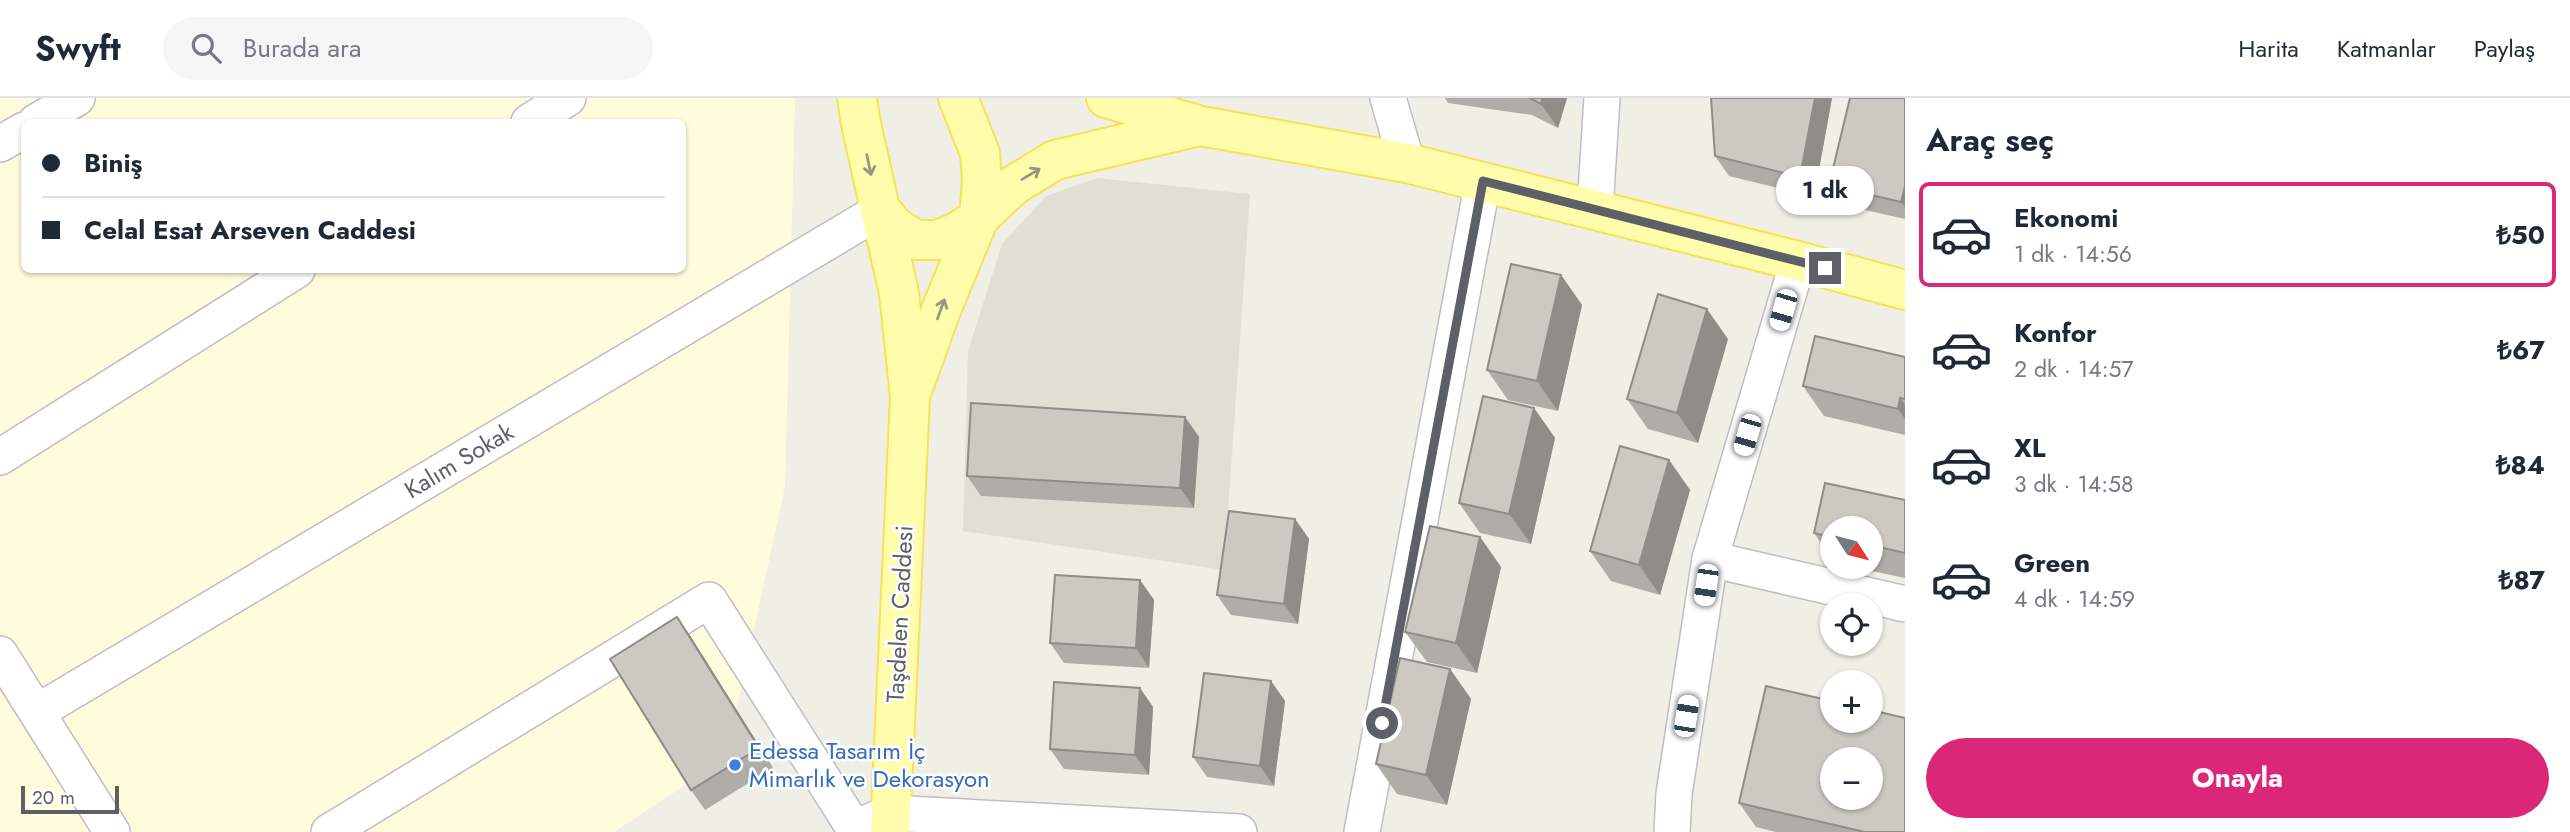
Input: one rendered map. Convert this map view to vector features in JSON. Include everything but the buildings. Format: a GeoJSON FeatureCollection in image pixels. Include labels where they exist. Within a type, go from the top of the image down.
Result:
{"type":"FeatureCollection","features":[{"type":"Feature","properties":{"kind":"main road"},"geometry":{"type":"LineString","coordinates":[[910,397],[941,310],[979,218],[982,181],[980,153],[958,98]]}},
{"type":"Feature","properties":{"kind":"main road"},"geometry":{"type":"LineString","coordinates":[[1106,98],[1201,126],[1408,163],[1483,181],[1905,290]]}},
{"type":"Feature","properties":{"kind":"main road"},"geometry":{"type":"LineString","coordinates":[[867,107],[881,210],[899,293],[910,397]]}},
{"type":"Feature","properties":{"kind":"main road"},"geometry":{"type":"LineString","coordinates":[[881,210],[895,227],[916,240],[937,240],[955,233],[979,218],[1014,185],[1055,160],[1201,126]]}},
{"type":"Feature","properties":{"kind":"main road","name":"Taşdelen Caddesi"},"geometry":{"type":"LineString","coordinates":[[871,826],[910,397]]}},
{"type":"Feature","properties":{"kind":"street"},"geometry":{"type":"LineString","coordinates":[[41,119],[77,98]]}},
{"type":"Feature","properties":{"kind":"street"},"geometry":{"type":"LineString","coordinates":[[535,119],[568,98]]}},
{"type":"Feature","properties":{"kind":"street"},"geometry":{"type":"LineString","coordinates":[[1388,98],[1408,163]]}},
{"type":"Feature","properties":{"kind":"street"},"geometry":{"type":"LineString","coordinates":[[1595,209],[1602,98]]}},
{"type":"Feature","properties":{"kind":"street"},"geometry":{"type":"LineString","coordinates":[[0,145],[21,132]]}},
{"type":"Feature","properties":{"kind":"street"},"geometry":{"type":"LineString","coordinates":[[1362,832],[1483,181]]}},
{"type":"Feature","properties":{"kind":"street","name":"Kalım Sokak"},"geometry":{"type":"LineString","coordinates":[[37,712],[881,210]]}},
{"type":"Feature","properties":{"kind":"street"},"geometry":{"type":"LineString","coordinates":[[1672,832],[1674,794],[1710,559],[1798,261]]}},
{"type":"Feature","properties":{"kind":"street"},"geometry":{"type":"LineString","coordinates":[[0,457],[292,273]]}},
{"type":"Feature","properties":{"kind":"street"},"geometry":{"type":"LineString","coordinates":[[1710,559],[1905,604]]}},
{"type":"Feature","properties":{"kind":"street"},"geometry":{"type":"LineString","coordinates":[[329,832],[709,600],[871,826],[1240,832]]}},
{"type":"Feature","properties":{"kind":"street"},"geometry":{"type":"LineString","coordinates":[[0,654],[112,832]]}},
{"type":"Feature","properties":{"kind":"shaded area"},"geometry":{"type":"Polygon","coordinates":[[[0,98],[795,98],[785,487],[726,758],[614,832],[0,832],[0,98]]]}},
{"type":"Feature","properties":{"kind":"shaded area"},"geometry":{"type":"Polygon","coordinates":[[[1097,178],[1250,194],[1224,570],[963,531],[968,351],[1002,244],[1046,196],[1097,178]]]}},
{"type":"Feature","properties":{"kind":"place","name":"Edessa Tasarım İç Mimarlık ve Dekorasyon"},"geometry":{"type":"Point","coordinates":[735,765]}},
{"type":"Feature","properties":{"kind":"route"},"geometry":{"type":"LineString","coordinates":[[1382,723],[1483,181],[1825,268]]}}]}
